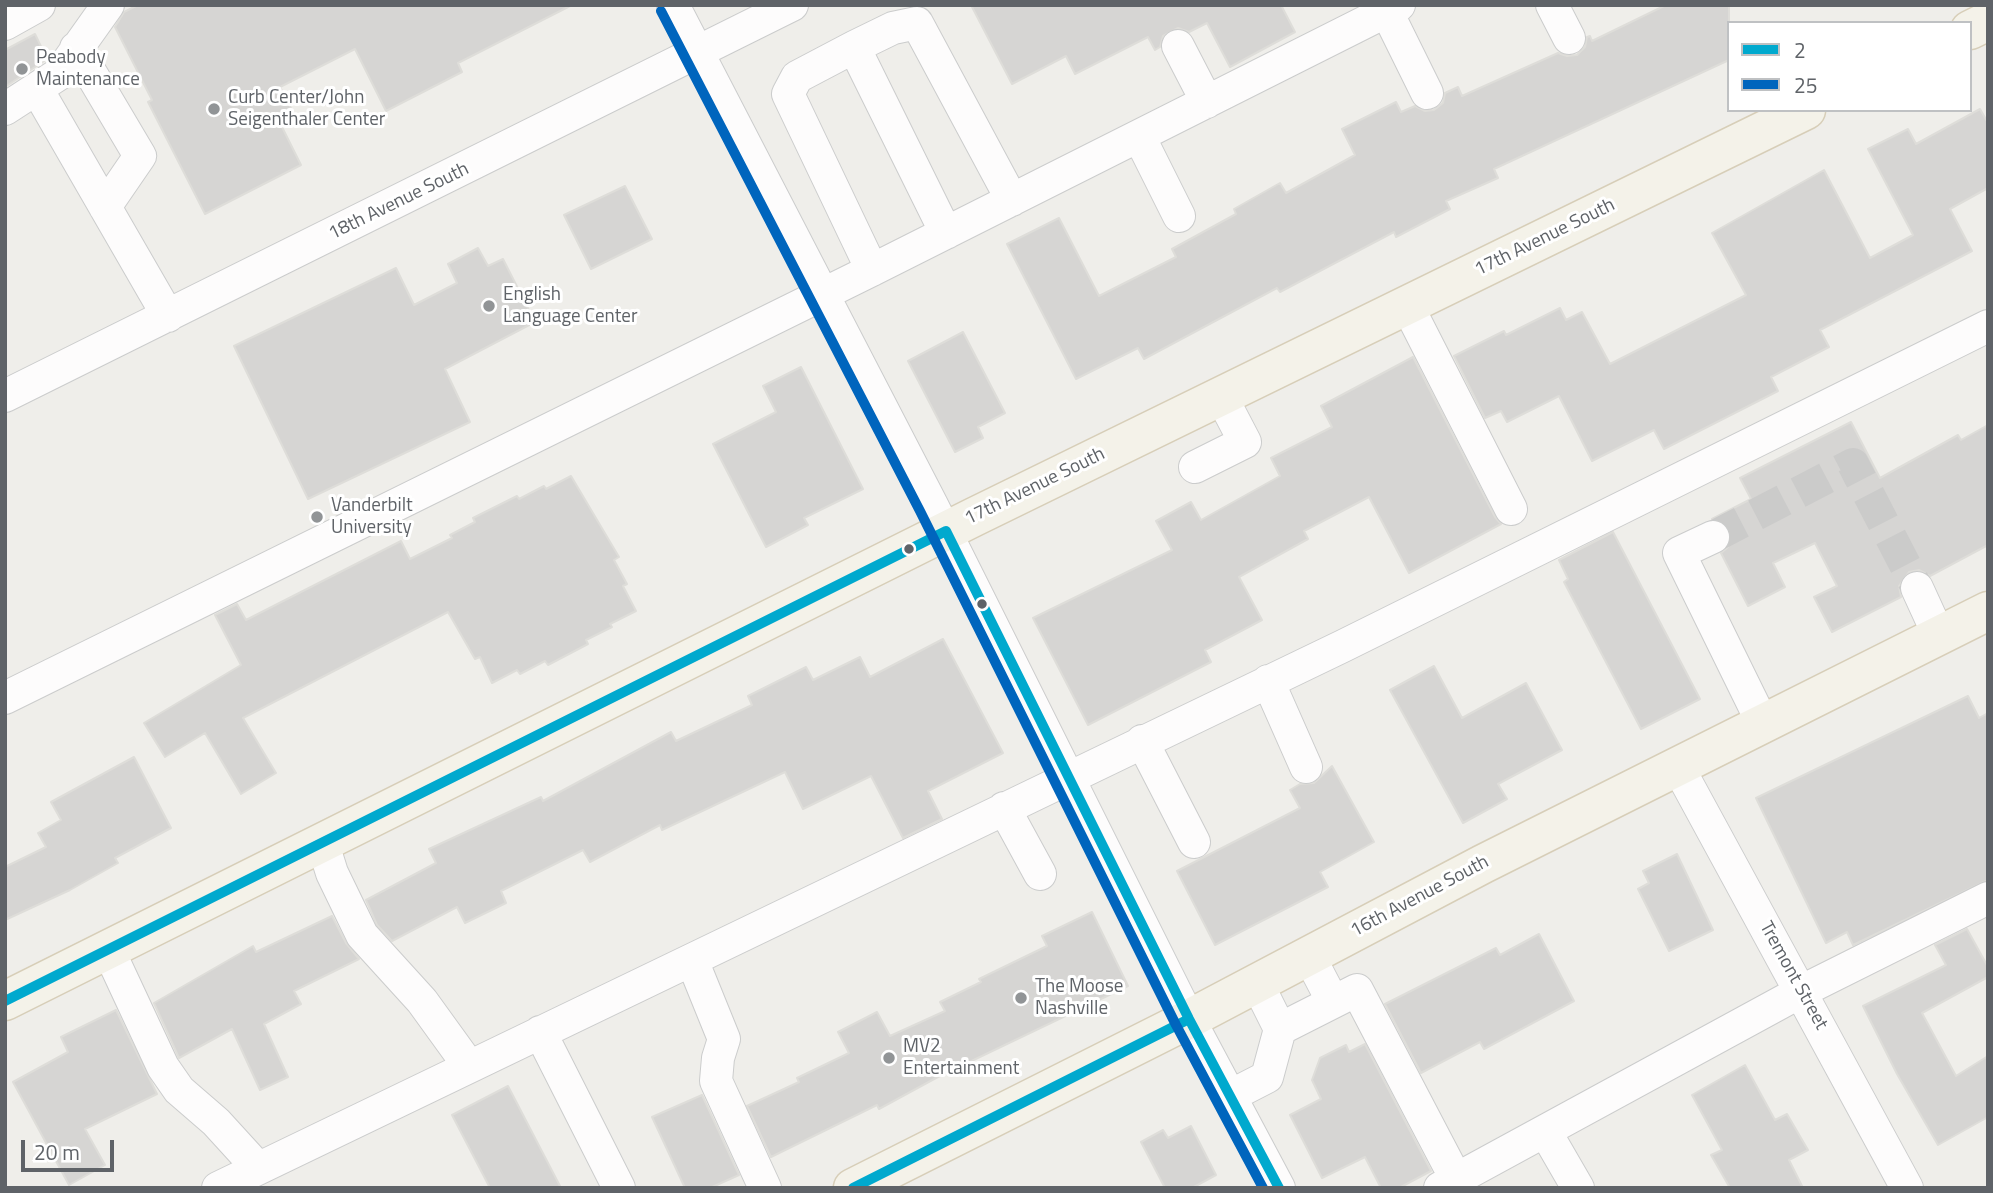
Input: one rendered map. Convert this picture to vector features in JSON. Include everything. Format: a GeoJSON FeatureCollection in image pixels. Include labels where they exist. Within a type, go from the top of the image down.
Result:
{"type":"FeatureCollection","features":[{"type":"Feature","properties":{"kind":"main road"},"geometry":{"type":"LineString","coordinates":[[1972,29],[1988,21]]}},
{"type":"Feature","properties":{"kind":"main road","name":"17th Avenue South"},"geometry":{"type":"LineString","coordinates":[[5,1001],[946,531],[1801,112]]}},
{"type":"Feature","properties":{"kind":"main road","name":"16th Avenue South"},"geometry":{"type":"LineString","coordinates":[[853,1188],[1189,1019],[1677,765],[1988,611]]}},
{"type":"Feature","properties":{"kind":"street"},"geometry":{"type":"LineString","coordinates":[[5,23],[40,5]]}},
{"type":"Feature","properties":{"kind":"street"},"geometry":{"type":"LineString","coordinates":[[673,5],[946,531],[1189,1019],[1279,1188]]}},
{"type":"Feature","properties":{"kind":"street","name":"18th Avenue South"},"geometry":{"type":"LineString","coordinates":[[5,396],[699,54],[792,5]]}},
{"type":"Feature","properties":{"kind":"street"},"geometry":{"type":"LineString","coordinates":[[1552,5],[1569,38]]}},
{"type":"Feature","properties":{"kind":"street"},"geometry":{"type":"LineString","coordinates":[[5,698],[872,270],[1393,8],[1427,93]]}},
{"type":"Feature","properties":{"kind":"street"},"geometry":{"type":"LineString","coordinates":[[5,109],[59,74],[104,9]]}},
{"type":"Feature","properties":{"kind":"street"},"geometry":{"type":"LineString","coordinates":[[872,270],[788,93],[797,76],[854,47],[893,28],[917,23],[1012,200]]}},
{"type":"Feature","properties":{"kind":"street"},"geometry":{"type":"LineString","coordinates":[[1178,46],[1207,102]]}},
{"type":"Feature","properties":{"kind":"street"},"geometry":{"type":"LineString","coordinates":[[854,47],[946,233]]}},
{"type":"Feature","properties":{"kind":"street"},"geometry":{"type":"LineString","coordinates":[[76,48],[140,156],[105,207]]}},
{"type":"Feature","properties":{"kind":"street"},"geometry":{"type":"LineString","coordinates":[[37,89],[168,316]]}},
{"type":"Feature","properties":{"kind":"street"},"geometry":{"type":"LineString","coordinates":[[1139,136],[1179,216]]}},
{"type":"Feature","properties":{"kind":"street"},"geometry":{"type":"LineString","coordinates":[[1407,305],[1511,509]]}},
{"type":"Feature","properties":{"kind":"street"},"geometry":{"type":"LineString","coordinates":[[219,1188],[1268,681],[1988,326]]}},
{"type":"Feature","properties":{"kind":"street"},"geometry":{"type":"LineString","coordinates":[[1195,467],[1245,442],[1221,396]]}},
{"type":"Feature","properties":{"kind":"street"},"geometry":{"type":"LineString","coordinates":[[1713,537],[1679,553],[1763,724]]}},
{"type":"Feature","properties":{"kind":"street"},"geometry":{"type":"LineString","coordinates":[[1917,588],[1939,636]]}},
{"type":"Feature","properties":{"kind":"street"},"geometry":{"type":"LineString","coordinates":[[1268,681],[1306,767]]}},
{"type":"Feature","properties":{"kind":"street"},"geometry":{"type":"LineString","coordinates":[[1142,741],[1194,842]]}},
{"type":"Feature","properties":{"kind":"street","name":"Tremont Street"},"geometry":{"type":"LineString","coordinates":[[1677,765],[1907,1188]]}},
{"type":"Feature","properties":{"kind":"street"},"geometry":{"type":"LineString","coordinates":[[1004,808],[1040,874]]}},
{"type":"Feature","properties":{"kind":"street"},"geometry":{"type":"LineString","coordinates":[[322,841],[332,873],[362,935],[422,1001],[469,1066]]}},
{"type":"Feature","properties":{"kind":"street"},"geometry":{"type":"LineString","coordinates":[[1280,1029],[1357,990],[1448,1183],[1801,990],[1988,898]]}},
{"type":"Feature","properties":{"kind":"street"},"geometry":{"type":"LineString","coordinates":[[108,949],[163,1066],[179,1090],[216,1122],[258,1168]]}},
{"type":"Feature","properties":{"kind":"street"},"geometry":{"type":"LineString","coordinates":[[1309,956],[1333,1002]]}},
{"type":"Feature","properties":{"kind":"street"},"geometry":{"type":"LineString","coordinates":[[692,960],[724,1039],[718,1058],[716,1080],[765,1188]]}},
{"type":"Feature","properties":{"kind":"street"},"geometry":{"type":"LineString","coordinates":[[1230,1096],[1267,1077],[1280,1029],[1257,983]]}},
{"type":"Feature","properties":{"kind":"street"},"geometry":{"type":"LineString","coordinates":[[540,1032],[619,1188]]}},
{"type":"Feature","properties":{"kind":"street"},"geometry":{"type":"LineString","coordinates":[[1545,1131],[1577,1188]]}},
{"type":"Feature","properties":{"kind":"building","name":"Curb Center/John Seigenthaler Center"},"geometry":{"type":"Polygon","coordinates":[[[138,5],[572,5],[458,63],[462,72],[386,111],[355,49],[280,87],[297,120],[282,127],[301,165],[205,214],[148,102],[152,100],[115,27],[124,12],[138,5]]]}},
{"type":"Feature","properties":{"kind":"building"},"geometry":{"type":"Polygon","coordinates":[[[971,5],[1281,5],[1295,32],[1230,67],[1207,23],[1189,32],[1178,28],[1163,36],[1160,47],[1155,50],[1148,37],[1075,74],[1066,56],[1012,84],[971,5]]]}},
{"type":"Feature","properties":{"kind":"building"},"geometry":{"type":"Polygon","coordinates":[[[1666,5],[1729,5],[1727,61],[1494,169],[1498,178],[1446,201],[1450,209],[1396,237],[1394,232],[1280,292],[1277,288],[1144,359],[1138,348],[1076,379],[1007,244],[1059,218],[1099,296],[1176,257],[1172,249],[1236,214],[1234,209],[1280,183],[1286,193],[1355,155],[1342,129],[1396,102],[1401,112],[1415,106],[1425,111],[1434,110],[1443,103],[1445,93],[1458,87],[1462,96],[1558,53],[1577,55],[1585,47],[1587,37],[1590,36],[1592,41],[1666,5]]]}},
{"type":"Feature","properties":{"kind":"building","name":"Peabody Maintenance"},"geometry":{"type":"Polygon","coordinates":[[[35,34],[47,59],[5,87],[5,50],[35,34]]]}},
{"type":"Feature","properties":{"kind":"building"},"geometry":{"type":"Polygon","coordinates":[[[1980,109],[1988,123],[1988,188],[1950,209],[1972,251],[1820,330],[1829,347],[1771,377],[1778,391],[1664,449],[1654,430],[1592,461],[1559,396],[1507,422],[1501,411],[1485,418],[1454,356],[1504,331],[1506,335],[1560,308],[1566,320],[1582,312],[1610,364],[1746,295],[1712,233],[1824,170],[1870,258],[1913,235],[1868,149],[1908,129],[1916,144],[1980,109]]]}},
{"type":"Feature","properties":{"kind":"building"},"geometry":{"type":"Polygon","coordinates":[[[625,186],[652,239],[591,269],[564,215],[625,186]]]}},
{"type":"Feature","properties":{"kind":"building"},"geometry":{"type":"Polygon","coordinates":[[[478,248],[488,266],[503,259],[535,322],[445,369],[470,422],[308,499],[234,346],[396,268],[414,305],[457,283],[448,264],[478,248]]]}},
{"type":"Feature","properties":{"kind":"building"},"geometry":{"type":"Polygon","coordinates":[[[963,332],[1005,413],[978,427],[983,438],[955,452],[908,361],[963,332]]]}},
{"type":"Feature","properties":{"kind":"building"},"geometry":{"type":"Polygon","coordinates":[[[1413,357],[1501,524],[1409,573],[1369,497],[1304,531],[1308,539],[1239,577],[1262,620],[1205,650],[1211,662],[1088,725],[1033,618],[1172,550],[1156,521],[1191,502],[1201,520],[1280,476],[1271,458],[1332,427],[1321,406],[1413,357]]]}},
{"type":"Feature","properties":{"kind":"building"},"geometry":{"type":"Polygon","coordinates":[[[801,367],[863,489],[804,518],[808,525],[766,547],[713,444],[776,412],[763,386],[801,367]]]}},
{"type":"Feature","properties":{"kind":"building"},"geometry":{"type":"Polygon","coordinates":[[[1851,422],[1880,478],[1958,435],[1961,440],[1988,425],[1988,545],[1930,576],[1919,570],[1909,572],[1899,586],[1901,597],[1832,632],[1814,597],[1837,586],[1815,543],[1773,563],[1785,587],[1748,606],[1721,553],[1728,547],[1730,530],[1723,522],[1712,519],[1751,499],[1740,478],[1851,422]]]}},
{"type":"Feature","properties":{"kind":"building"},"geometry":{"type":"Polygon","coordinates":[[[571,476],[619,557],[614,560],[627,584],[623,586],[636,611],[586,640],[588,644],[548,665],[545,661],[520,674],[517,670],[492,683],[480,657],[475,659],[448,612],[243,718],[276,773],[241,794],[205,733],[165,757],[144,723],[241,665],[215,615],[237,604],[246,620],[401,541],[410,559],[452,538],[450,535],[475,522],[473,518],[517,496],[519,499],[544,486],[546,489],[571,476]]]}},
{"type":"Feature","properties":{"kind":"building"},"geometry":{"type":"Polygon","coordinates":[[[1613,532],[1700,699],[1641,729],[1564,582],[1568,579],[1559,560],[1613,532]]]}},
{"type":"Feature","properties":{"kind":"building"},"geometry":{"type":"Polygon","coordinates":[[[943,639],[1003,753],[928,791],[942,819],[903,838],[871,776],[803,809],[785,772],[662,830],[660,825],[590,862],[583,850],[501,891],[506,903],[465,923],[457,907],[392,941],[377,925],[366,900],[436,863],[429,849],[541,797],[543,801],[671,732],[676,741],[752,705],[748,696],[806,667],[813,680],[860,657],[870,677],[943,639]]]}},
{"type":"Feature","properties":{"kind":"building"},"geometry":{"type":"Polygon","coordinates":[[[1434,666],[1462,718],[1526,683],[1562,750],[1498,784],[1507,799],[1463,823],[1390,690],[1434,666]]]}},
{"type":"Feature","properties":{"kind":"building"},"geometry":{"type":"Polygon","coordinates":[[[1968,696],[1979,718],[1988,713],[1988,880],[1853,945],[1847,932],[1826,943],[1756,798],[1968,696]]]}},
{"type":"Feature","properties":{"kind":"building"},"geometry":{"type":"Polygon","coordinates":[[[134,757],[171,828],[115,858],[118,863],[70,890],[5,920],[5,867],[46,847],[38,833],[61,820],[51,802],[134,757]]]}},
{"type":"Feature","properties":{"kind":"building"},"geometry":{"type":"Polygon","coordinates":[[[1332,766],[1374,842],[1320,872],[1328,887],[1215,945],[1177,871],[1300,808],[1290,790],[1300,784],[1314,783],[1332,766]]]}},
{"type":"Feature","properties":{"kind":"building"},"geometry":{"type":"Polygon","coordinates":[[[1677,854],[1713,930],[1669,951],[1638,889],[1649,883],[1643,871],[1677,854]]]}},
{"type":"Feature","properties":{"kind":"building"},"geometry":{"type":"Polygon","coordinates":[[[1092,912],[1128,986],[936,1078],[879,1109],[877,1105],[771,1157],[747,1106],[799,1082],[797,1078],[849,1053],[838,1032],[877,1012],[890,1036],[945,1011],[940,1002],[981,982],[979,979],[1047,946],[1042,936],[1092,912]]]}},
{"type":"Feature","properties":{"kind":"building"},"geometry":{"type":"Polygon","coordinates":[[[332,916],[346,943],[359,959],[294,991],[301,1004],[264,1024],[288,1077],[260,1090],[232,1029],[179,1058],[154,1003],[253,946],[256,952],[332,916]]]}},
{"type":"Feature","properties":{"kind":"building"},"geometry":{"type":"Polygon","coordinates":[[[1967,929],[1988,967],[1988,977],[1922,1013],[1956,1076],[1988,1056],[1988,1117],[1938,1145],[1897,1074],[1863,1006],[1946,965],[1935,945],[1967,929]]]}},
{"type":"Feature","properties":{"kind":"building"},"geometry":{"type":"Polygon","coordinates":[[[1539,934],[1574,1001],[1484,1049],[1480,1042],[1421,1073],[1385,1004],[1496,948],[1500,955],[1539,934]]]}},
{"type":"Feature","properties":{"kind":"building"},"geometry":{"type":"Polygon","coordinates":[[[116,1010],[157,1094],[85,1129],[105,1165],[69,1185],[13,1082],[68,1052],[61,1037],[116,1010]]]}},
{"type":"Feature","properties":{"kind":"building"},"geometry":{"type":"Polygon","coordinates":[[[1365,1044],[1431,1171],[1399,1188],[1381,1188],[1365,1157],[1322,1178],[1290,1115],[1321,1099],[1312,1080],[1320,1058],[1346,1045],[1349,1052],[1365,1044]]]}},
{"type":"Feature","properties":{"kind":"building"},"geometry":{"type":"Polygon","coordinates":[[[1745,1065],[1775,1120],[1787,1114],[1808,1150],[1789,1160],[1803,1188],[1730,1188],[1711,1155],[1722,1150],[1692,1095],[1745,1065]]]}},
{"type":"Feature","properties":{"kind":"building"},"geometry":{"type":"Polygon","coordinates":[[[508,1086],[561,1188],[490,1188],[452,1115],[508,1086]]]}},
{"type":"Feature","properties":{"kind":"building"},"geometry":{"type":"Polygon","coordinates":[[[702,1095],[739,1175],[710,1188],[685,1188],[652,1117],[702,1095]]]}},
{"type":"Feature","properties":{"kind":"building"},"geometry":{"type":"Polygon","coordinates":[[[1191,1126],[1216,1175],[1192,1188],[1165,1188],[1141,1142],[1163,1130],[1168,1138],[1191,1126]]]}},
{"type":"Feature","properties":{"kind":"tunnel"},"geometry":{"type":"LineString","coordinates":[[1713,537],[1853,464],[1917,588]]}},
{"type":"Feature","properties":{"kind":"transit line","name":"25"},"geometry":{"type":"LineString","coordinates":[[661,11],[920,511],[1176,1025],[1263,1188]]}},
{"type":"Feature","properties":{"kind":"transit line","name":"2"},"geometry":{"type":"LineString","coordinates":[[5,1001],[946,531],[1189,1019],[1279,1188]]}},
{"type":"Feature","properties":{"kind":"transit line","name":"2"},"geometry":{"type":"LineString","coordinates":[[853,1188],[1189,1019]]}},
{"type":"Feature","properties":{"kind":"place","name":"Peabody Maintenance"},"geometry":{"type":"Point","coordinates":[22,69]}},
{"type":"Feature","properties":{"kind":"place","name":"Curb Center/John Seigenthaler Center"},"geometry":{"type":"Point","coordinates":[214,109]}},
{"type":"Feature","properties":{"kind":"place","name":"English Language Center"},"geometry":{"type":"Point","coordinates":[489,306]}},
{"type":"Feature","properties":{"kind":"place","name":"Vanderbilt University"},"geometry":{"type":"Point","coordinates":[317,517]}},
{"type":"Feature","properties":{"kind":"place","name":"The Moose Nashville"},"geometry":{"type":"Point","coordinates":[1021,998]}},
{"type":"Feature","properties":{"kind":"place","name":"MV2 Entertainment"},"geometry":{"type":"Point","coordinates":[889,1058]}}]}
